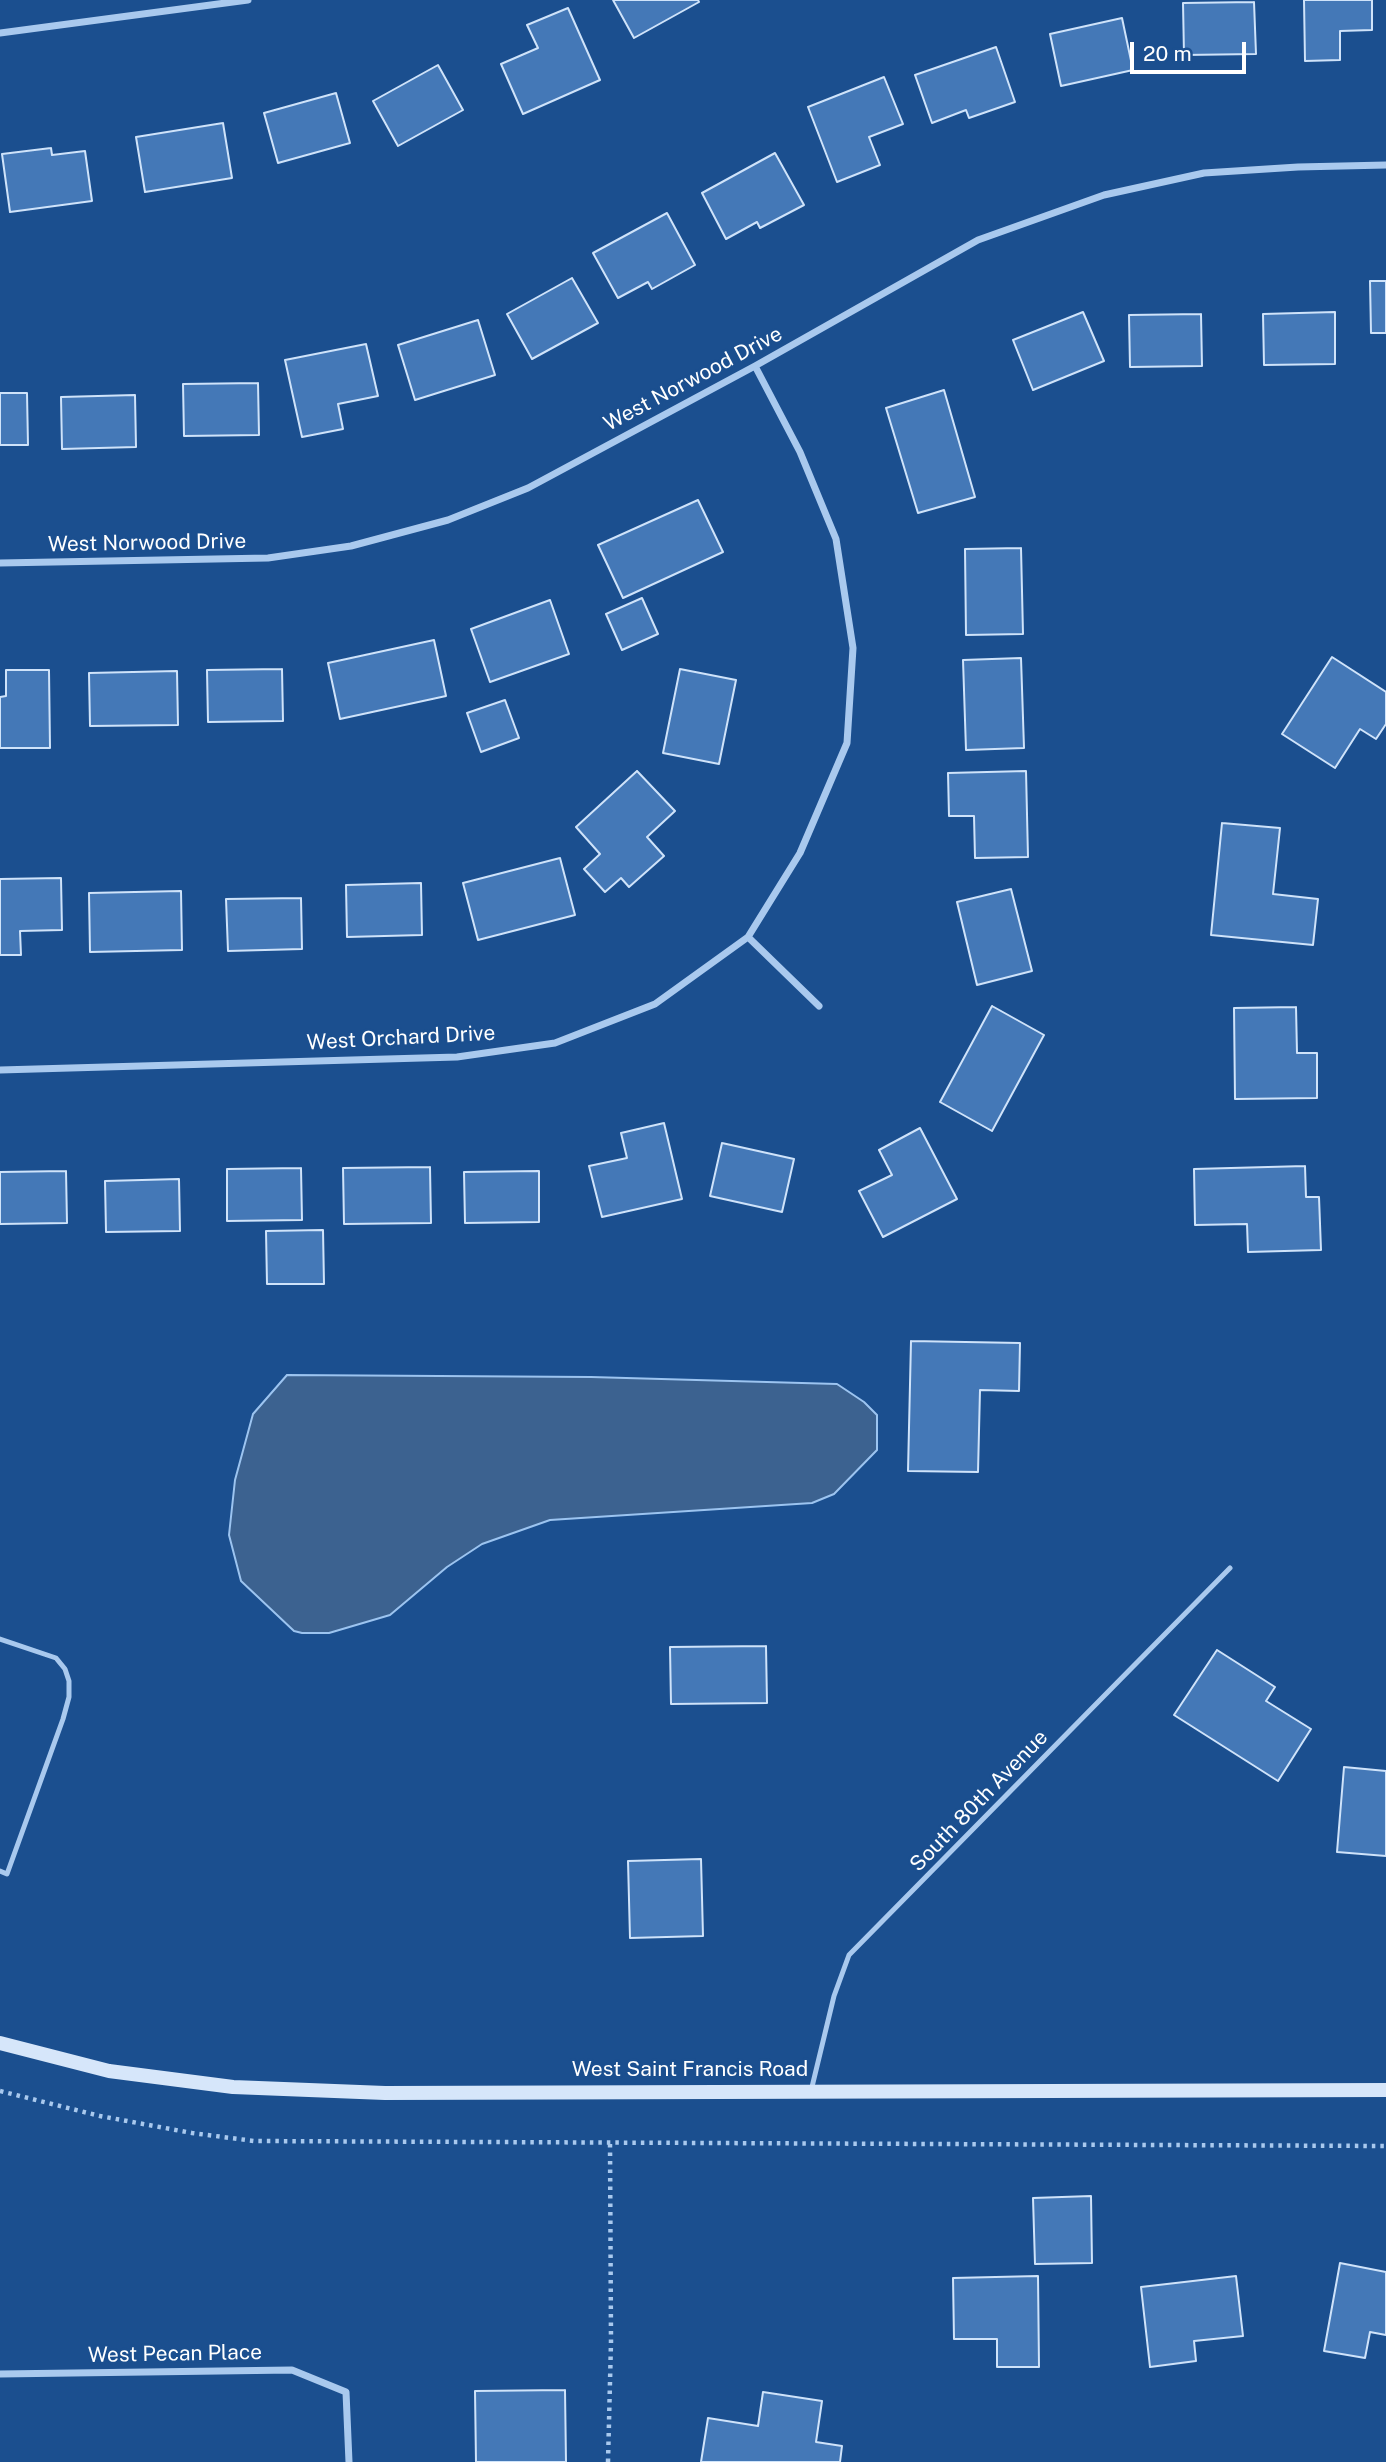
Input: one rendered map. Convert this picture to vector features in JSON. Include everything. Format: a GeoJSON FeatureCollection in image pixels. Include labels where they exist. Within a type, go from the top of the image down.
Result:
{"type":"FeatureCollection","features":[{"type":"Feature","properties":{"kind":"street"},"geometry":{"type":"LineString","coordinates":[[0,33],[248,0]]}},
{"type":"Feature","properties":{"kind":"street","name":"West Norwood Drive"},"geometry":{"type":"LineString","coordinates":[[0,563],[268,558],[363,543],[447,520],[528,488],[755,366],[978,240],[1104,195],[1204,173],[1386,165]]}},
{"type":"Feature","properties":{"kind":"street","name":"West Orchard Drive"},"geometry":{"type":"LineString","coordinates":[[0,1070],[457,1057],[555,1043],[655,1004],[748,937],[800,853],[847,743],[853,648],[836,539],[800,452],[755,366]]}},
{"type":"Feature","properties":{"kind":"street"},"geometry":{"type":"LineString","coordinates":[[748,937],[819,1006]]}},
{"type":"Feature","properties":{"kind":"street","name":"West Saint Francis Road"},"geometry":{"type":"LineString","coordinates":[[0,2043],[109,2071],[233,2087],[385,2092],[1386,2090]]}},
{"type":"Feature","properties":{"kind":"street","name":"West Pecan Place"},"geometry":{"type":"LineString","coordinates":[[0,2374],[292,2370],[346,2392],[349,2462]]}},
{"type":"Feature","properties":{"kind":"lane","name":"South 80th Avenue"},"geometry":{"type":"LineString","coordinates":[[811,2091],[834,1996],[849,1955],[1230,1568]]}},
{"type":"Feature","properties":{"kind":"lane"},"geometry":{"type":"LineString","coordinates":[[0,1639],[56,1658],[65,1669],[69,1681],[64,1719],[7,1874],[0,1871]]}},
{"type":"Feature","properties":{"kind":"path"},"geometry":{"type":"LineString","coordinates":[[0,2091],[100,2116],[254,2141],[1386,2146]]}},
{"type":"Feature","properties":{"kind":"path"},"geometry":{"type":"LineString","coordinates":[[608,2462],[611,2342],[610,2141]]}},
{"type":"Feature","properties":{"kind":"water"},"geometry":{"type":"Polygon","coordinates":[[[287,1375],[591,1377],[837,1384],[864,1402],[877,1415],[877,1450],[834,1494],[812,1503],[550,1520],[482,1544],[447,1567],[390,1615],[329,1633],[302,1633],[294,1631],[241,1581],[229,1535],[235,1480],[253,1414],[287,1375]]]}},
{"type":"Feature","properties":{"kind":"building"},"geometry":{"type":"Polygon","coordinates":[[[613,0],[698,0],[699,2],[634,38],[613,0]]]}},
{"type":"Feature","properties":{"kind":"building"},"geometry":{"type":"Polygon","coordinates":[[[1304,0],[1372,0],[1372,30],[1340,31],[1340,60],[1305,61],[1304,0]]]}},
{"type":"Feature","properties":{"kind":"building"},"geometry":{"type":"Polygon","coordinates":[[[1254,2],[1256,54],[1184,55],[1183,3],[1254,2]]]}},
{"type":"Feature","properties":{"kind":"building"},"geometry":{"type":"Polygon","coordinates":[[[568,8],[600,80],[523,114],[501,64],[538,48],[527,25],[568,8]]]}},
{"type":"Feature","properties":{"kind":"building"},"geometry":{"type":"Polygon","coordinates":[[[1122,18],[1133,70],[1061,86],[1050,34],[1122,18]]]}},
{"type":"Feature","properties":{"kind":"building"},"geometry":{"type":"Polygon","coordinates":[[[996,47],[1015,102],[969,118],[966,110],[932,123],[915,75],[996,47]]]}},
{"type":"Feature","properties":{"kind":"building"},"geometry":{"type":"Polygon","coordinates":[[[438,65],[463,110],[398,146],[373,101],[438,65]]]}},
{"type":"Feature","properties":{"kind":"building"},"geometry":{"type":"Polygon","coordinates":[[[884,77],[903,124],[869,137],[880,165],[837,182],[808,107],[884,77]]]}},
{"type":"Feature","properties":{"kind":"building"},"geometry":{"type":"Polygon","coordinates":[[[336,93],[350,143],[278,163],[264,113],[336,93]]]}},
{"type":"Feature","properties":{"kind":"building"},"geometry":{"type":"Polygon","coordinates":[[[223,123],[232,178],[145,192],[136,137],[223,123]]]}},
{"type":"Feature","properties":{"kind":"building"},"geometry":{"type":"Polygon","coordinates":[[[51,148],[52,155],[85,151],[92,201],[10,212],[2,154],[51,148]]]}},
{"type":"Feature","properties":{"kind":"building"},"geometry":{"type":"Polygon","coordinates":[[[775,153],[804,205],[760,228],[757,222],[726,239],[702,193],[775,153]]]}},
{"type":"Feature","properties":{"kind":"building"},"geometry":{"type":"Polygon","coordinates":[[[667,213],[695,265],[652,289],[648,282],[618,298],[593,253],[667,213]]]}},
{"type":"Feature","properties":{"kind":"building"},"geometry":{"type":"Polygon","coordinates":[[[572,278],[598,323],[532,359],[507,314],[572,278]]]}},
{"type":"Feature","properties":{"kind":"building"},"geometry":{"type":"Polygon","coordinates":[[[1370,281],[1386,281],[1386,333],[1371,333],[1370,281]]]}},
{"type":"Feature","properties":{"kind":"building"},"geometry":{"type":"Polygon","coordinates":[[[1083,312],[1104,361],[1033,390],[1013,340],[1083,312]]]}},
{"type":"Feature","properties":{"kind":"building"},"geometry":{"type":"Polygon","coordinates":[[[1335,312],[1335,364],[1264,365],[1263,314],[1335,312]]]}},
{"type":"Feature","properties":{"kind":"building"},"geometry":{"type":"Polygon","coordinates":[[[1201,314],[1202,366],[1130,367],[1129,315],[1201,314]]]}},
{"type":"Feature","properties":{"kind":"building"},"geometry":{"type":"Polygon","coordinates":[[[478,320],[495,375],[415,400],[398,345],[478,320]]]}},
{"type":"Feature","properties":{"kind":"building"},"geometry":{"type":"Polygon","coordinates":[[[366,344],[378,396],[338,404],[343,429],[302,437],[285,360],[366,344]]]}},
{"type":"Feature","properties":{"kind":"building"},"geometry":{"type":"Polygon","coordinates":[[[258,383],[259,435],[184,436],[183,384],[258,383]]]}},
{"type":"Feature","properties":{"kind":"building"},"geometry":{"type":"Polygon","coordinates":[[[944,390],[975,497],[918,513],[886,408],[944,390]]]}},
{"type":"Feature","properties":{"kind":"building"},"geometry":{"type":"Polygon","coordinates":[[[0,393],[27,393],[28,445],[0,445],[0,393]]]}},
{"type":"Feature","properties":{"kind":"building"},"geometry":{"type":"Polygon","coordinates":[[[135,395],[136,447],[62,449],[61,397],[135,395]]]}},
{"type":"Feature","properties":{"kind":"building"},"geometry":{"type":"Polygon","coordinates":[[[698,500],[723,552],[623,598],[598,545],[698,500]]]}},
{"type":"Feature","properties":{"kind":"building"},"geometry":{"type":"Polygon","coordinates":[[[1021,548],[1023,634],[966,635],[965,549],[1021,548]]]}},
{"type":"Feature","properties":{"kind":"building"},"geometry":{"type":"Polygon","coordinates":[[[642,598],[658,634],[622,650],[606,614],[642,598]]]}},
{"type":"Feature","properties":{"kind":"building"},"geometry":{"type":"Polygon","coordinates":[[[550,600],[569,654],[490,682],[471,629],[550,600]]]}},
{"type":"Feature","properties":{"kind":"building"},"geometry":{"type":"Polygon","coordinates":[[[434,640],[446,696],[340,719],[328,663],[434,640]]]}},
{"type":"Feature","properties":{"kind":"building"},"geometry":{"type":"Polygon","coordinates":[[[1332,657],[1386,692],[1386,724],[1376,739],[1360,729],[1335,768],[1282,734],[1332,657]]]}},
{"type":"Feature","properties":{"kind":"building"},"geometry":{"type":"Polygon","coordinates":[[[1021,658],[1024,748],[966,750],[963,660],[1021,658]]]}},
{"type":"Feature","properties":{"kind":"building"},"geometry":{"type":"Polygon","coordinates":[[[282,669],[283,721],[208,722],[207,670],[282,669]]]}},
{"type":"Feature","properties":{"kind":"building"},"geometry":{"type":"Polygon","coordinates":[[[680,669],[736,680],[719,764],[663,753],[680,669]]]}},
{"type":"Feature","properties":{"kind":"building"},"geometry":{"type":"Polygon","coordinates":[[[6,670],[49,670],[50,748],[0,748],[0,697],[6,696],[6,670]]]}},
{"type":"Feature","properties":{"kind":"building"},"geometry":{"type":"Polygon","coordinates":[[[177,671],[178,725],[90,726],[89,673],[177,671]]]}},
{"type":"Feature","properties":{"kind":"building"},"geometry":{"type":"Polygon","coordinates":[[[505,700],[519,738],[481,752],[467,713],[505,700]]]}},
{"type":"Feature","properties":{"kind":"building"},"geometry":{"type":"Polygon","coordinates":[[[637,771],[675,811],[647,837],[664,856],[629,887],[621,878],[605,892],[584,869],[600,854],[576,827],[637,771]]]}},
{"type":"Feature","properties":{"kind":"building"},"geometry":{"type":"Polygon","coordinates":[[[1026,771],[1028,857],[975,858],[974,816],[949,816],[948,773],[1026,771]]]}},
{"type":"Feature","properties":{"kind":"building"},"geometry":{"type":"Polygon","coordinates":[[[1222,823],[1280,828],[1273,894],[1318,899],[1313,945],[1211,935],[1222,823]]]}},
{"type":"Feature","properties":{"kind":"building"},"geometry":{"type":"Polygon","coordinates":[[[560,858],[575,915],[478,940],[463,883],[560,858]]]}},
{"type":"Feature","properties":{"kind":"building"},"geometry":{"type":"Polygon","coordinates":[[[61,878],[62,930],[20,931],[21,955],[0,955],[0,879],[61,878]]]}},
{"type":"Feature","properties":{"kind":"building"},"geometry":{"type":"Polygon","coordinates":[[[421,883],[422,935],[347,937],[346,885],[421,883]]]}},
{"type":"Feature","properties":{"kind":"building"},"geometry":{"type":"Polygon","coordinates":[[[1011,889],[1032,971],[977,985],[957,902],[1011,889]]]}},
{"type":"Feature","properties":{"kind":"building"},"geometry":{"type":"Polygon","coordinates":[[[181,891],[182,950],[90,952],[89,893],[181,891]]]}},
{"type":"Feature","properties":{"kind":"building"},"geometry":{"type":"Polygon","coordinates":[[[301,898],[302,949],[228,951],[226,899],[301,898]]]}},
{"type":"Feature","properties":{"kind":"building"},"geometry":{"type":"Polygon","coordinates":[[[992,1006],[1044,1035],[992,1131],[940,1102],[992,1006]]]}},
{"type":"Feature","properties":{"kind":"building"},"geometry":{"type":"Polygon","coordinates":[[[1296,1007],[1297,1053],[1317,1053],[1317,1098],[1235,1099],[1234,1008],[1296,1007]]]}},
{"type":"Feature","properties":{"kind":"building"},"geometry":{"type":"Polygon","coordinates":[[[664,1123],[682,1199],[602,1217],[589,1166],[627,1158],[621,1133],[664,1123]]]}},
{"type":"Feature","properties":{"kind":"building"},"geometry":{"type":"Polygon","coordinates":[[[920,1128],[957,1199],[883,1237],[859,1191],[892,1175],[879,1150],[920,1128]]]}},
{"type":"Feature","properties":{"kind":"building"},"geometry":{"type":"Polygon","coordinates":[[[722,1143],[794,1159],[782,1212],[710,1196],[722,1143]]]}},
{"type":"Feature","properties":{"kind":"building"},"geometry":{"type":"Polygon","coordinates":[[[1305,1166],[1306,1197],[1319,1197],[1321,1250],[1248,1252],[1247,1224],[1195,1225],[1194,1169],[1305,1166]]]}},
{"type":"Feature","properties":{"kind":"building"},"geometry":{"type":"Polygon","coordinates":[[[430,1167],[431,1223],[344,1224],[343,1168],[430,1167]]]}},
{"type":"Feature","properties":{"kind":"building"},"geometry":{"type":"Polygon","coordinates":[[[301,1168],[302,1220],[227,1221],[227,1169],[301,1168]]]}},
{"type":"Feature","properties":{"kind":"building"},"geometry":{"type":"Polygon","coordinates":[[[66,1171],[67,1223],[0,1224],[0,1172],[66,1171]]]}},
{"type":"Feature","properties":{"kind":"building"},"geometry":{"type":"Polygon","coordinates":[[[539,1171],[539,1222],[465,1223],[464,1172],[539,1171]]]}},
{"type":"Feature","properties":{"kind":"building"},"geometry":{"type":"Polygon","coordinates":[[[179,1179],[180,1231],[106,1232],[105,1181],[179,1179]]]}},
{"type":"Feature","properties":{"kind":"building"},"geometry":{"type":"Polygon","coordinates":[[[323,1230],[324,1284],[267,1284],[266,1231],[323,1230]]]}},
{"type":"Feature","properties":{"kind":"building"},"geometry":{"type":"Polygon","coordinates":[[[911,1341],[1020,1343],[1019,1391],[980,1390],[978,1472],[908,1471],[911,1341]]]}},
{"type":"Feature","properties":{"kind":"building"},"geometry":{"type":"Polygon","coordinates":[[[766,1646],[767,1703],[671,1704],[670,1647],[766,1646]]]}},
{"type":"Feature","properties":{"kind":"building"},"geometry":{"type":"Polygon","coordinates":[[[1217,1650],[1275,1687],[1266,1701],[1311,1729],[1278,1781],[1174,1715],[1217,1650]]]}},
{"type":"Feature","properties":{"kind":"building"},"geometry":{"type":"Polygon","coordinates":[[[1344,1767],[1386,1771],[1386,1856],[1337,1852],[1344,1767]]]}},
{"type":"Feature","properties":{"kind":"building"},"geometry":{"type":"Polygon","coordinates":[[[701,1859],[703,1936],[630,1938],[628,1861],[701,1859]]]}},
{"type":"Feature","properties":{"kind":"building"},"geometry":{"type":"Polygon","coordinates":[[[1091,2196],[1092,2263],[1035,2264],[1033,2198],[1091,2196]]]}},
{"type":"Feature","properties":{"kind":"building"},"geometry":{"type":"Polygon","coordinates":[[[1340,2263],[1386,2272],[1386,2335],[1370,2332],[1365,2358],[1324,2351],[1340,2263]]]}},
{"type":"Feature","properties":{"kind":"building"},"geometry":{"type":"Polygon","coordinates":[[[1038,2276],[1039,2367],[997,2367],[997,2339],[954,2339],[953,2278],[1038,2276]]]}},
{"type":"Feature","properties":{"kind":"building"},"geometry":{"type":"Polygon","coordinates":[[[1236,2276],[1243,2336],[1194,2341],[1196,2361],[1150,2367],[1141,2287],[1236,2276]]]}},
{"type":"Feature","properties":{"kind":"building"},"geometry":{"type":"Polygon","coordinates":[[[565,2390],[566,2462],[476,2462],[475,2391],[565,2390]]]}},
{"type":"Feature","properties":{"kind":"building"},"geometry":{"type":"Polygon","coordinates":[[[763,2392],[822,2401],[816,2442],[842,2446],[840,2462],[701,2462],[708,2418],[758,2426],[763,2392]]]}}]}
